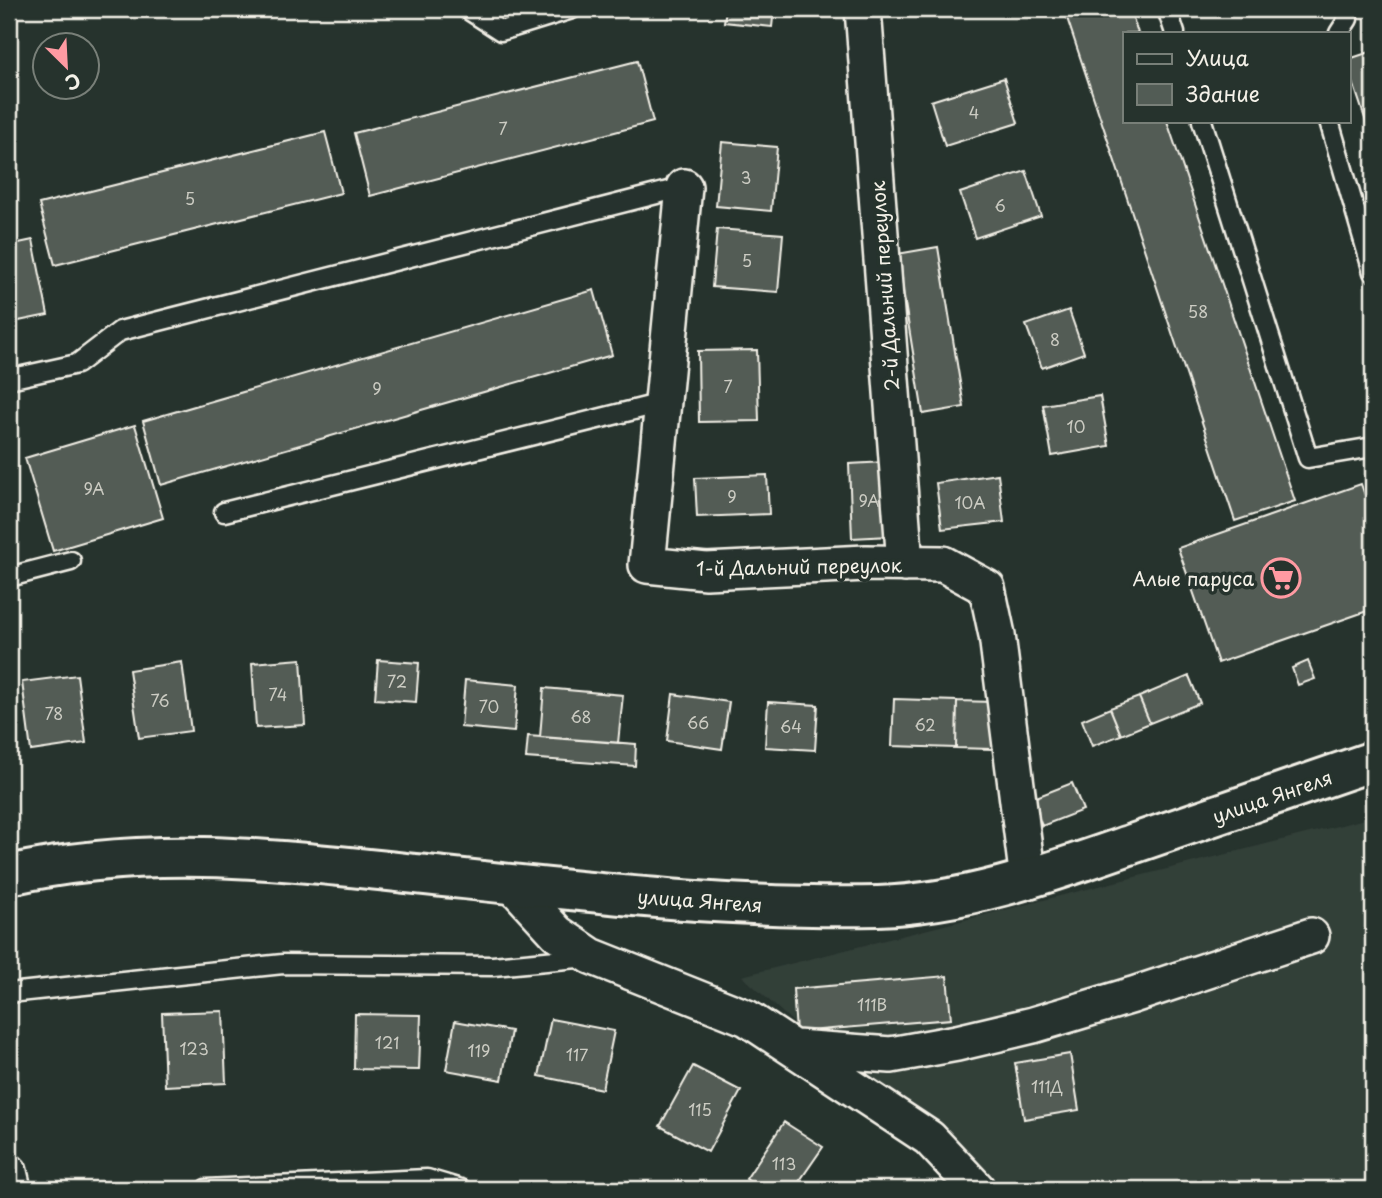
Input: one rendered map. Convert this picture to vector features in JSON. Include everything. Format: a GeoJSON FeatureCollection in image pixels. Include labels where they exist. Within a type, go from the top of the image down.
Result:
{"type":"FeatureCollection","features":[{"type":"Feature","properties":{"kind":"main road","name":"улица Янгеля"},"geometry":{"type":"LineString","coordinates":[[9,875],[120,856],[243,856],[512,884],[773,905],[882,906],[961,897],[1028,880],[1373,761]]}},
{"type":"Feature","properties":{"kind":"street","name":"2-й Дальний переулок"},"geometry":{"type":"LineString","coordinates":[[863,9],[905,564]]}},
{"type":"Feature","properties":{"kind":"street","name":"1-й Дальний переулок"},"geometry":{"type":"LineString","coordinates":[[684,187],[666,402],[647,565],[706,571],[943,565],[987,588],[998,635],[1028,880]]}},
{"type":"Feature","properties":{"kind":"street"},"geometry":{"type":"LineString","coordinates":[[512,884],[556,933],[591,956],[747,1018],[793,1048],[929,1138],[977,1189]]}},
{"type":"Feature","properties":{"kind":"street"},"geometry":{"type":"LineString","coordinates":[[793,1048],[891,1055],[957,1043],[1095,1007],[1311,936]]}},
{"type":"Feature","properties":{"kind":"street"},"geometry":{"type":"LineString","coordinates":[[9,1172],[13,1189]]}},
{"type":"Feature","properties":{"kind":"lane"},"geometry":{"type":"LineString","coordinates":[[467,9],[501,32],[572,9]]}},
{"type":"Feature","properties":{"kind":"lane"},"geometry":{"type":"LineString","coordinates":[[1167,9],[1175,32]]}},
{"type":"Feature","properties":{"kind":"lane"},"geometry":{"type":"LineString","coordinates":[[1340,32],[1348,19],[1345,9]]}},
{"type":"Feature","properties":{"kind":"lane"},"geometry":{"type":"LineString","coordinates":[[1202,122],[1308,458],[1373,447]]}},
{"type":"Feature","properties":{"kind":"lane"},"geometry":{"type":"LineString","coordinates":[[1329,122],[1373,272]]}},
{"type":"Feature","properties":{"kind":"lane"},"geometry":{"type":"LineString","coordinates":[[9,379],[77,364],[120,331],[684,187]]}},
{"type":"Feature","properties":{"kind":"lane"},"geometry":{"type":"LineString","coordinates":[[224,512],[666,402]]}},
{"type":"Feature","properties":{"kind":"lane"},"geometry":{"type":"LineString","coordinates":[[9,577],[71,561]]}},
{"type":"Feature","properties":{"kind":"lane"},"geometry":{"type":"LineString","coordinates":[[9,993],[283,964],[493,966],[591,956]]}},
{"type":"Feature","properties":{"kind":"lane"},"geometry":{"type":"LineString","coordinates":[[206,1189],[427,1179],[461,1189]]}},
{"type":"Feature","properties":{"kind":"shaded area"},"geometry":{"type":"Polygon","coordinates":[[[1373,817],[1373,1189],[978,1189],[742,976],[1373,817]]]}},
{"type":"Feature","properties":{"kind":"building"},"geometry":{"type":"Polygon","coordinates":[[[726,9],[774,9],[772,27],[724,22],[726,9]]]}},
{"type":"Feature","properties":{"kind":"building"},"geometry":{"type":"Polygon","coordinates":[[[1064,9],[1130,9],[1138,32],[1123,32],[1123,122],[1167,122],[1295,501],[1235,521],[1064,9]]]}},
{"type":"Feature","properties":{"kind":"building"},"geometry":{"type":"Polygon","coordinates":[[[1373,51],[1373,143],[1350,73],[1350,59],[1373,51]]]}},
{"type":"Feature","properties":{"kind":"building"},"geometry":{"type":"Polygon","coordinates":[[[637,61],[653,122],[370,196],[354,133],[637,61]]]}},
{"type":"Feature","properties":{"kind":"building"},"geometry":{"type":"Polygon","coordinates":[[[1004,78],[1018,123],[945,146],[931,101],[1004,78]]]}},
{"type":"Feature","properties":{"kind":"building"},"geometry":{"type":"Polygon","coordinates":[[[325,132],[341,193],[55,265],[39,204],[325,132]]]}},
{"type":"Feature","properties":{"kind":"building"},"geometry":{"type":"Polygon","coordinates":[[[722,142],[777,147],[771,211],[716,206],[722,142]]]}},
{"type":"Feature","properties":{"kind":"building"},"geometry":{"type":"Polygon","coordinates":[[[1026,171],[1041,216],[975,238],[960,193],[1026,171]]]}},
{"type":"Feature","properties":{"kind":"building"},"geometry":{"type":"Polygon","coordinates":[[[717,229],[783,234],[778,292],[712,287],[717,229]]]}},
{"type":"Feature","properties":{"kind":"building"},"geometry":{"type":"Polygon","coordinates":[[[33,240],[48,315],[9,323],[9,245],[33,240]]]}},
{"type":"Feature","properties":{"kind":"building"},"geometry":{"type":"Polygon","coordinates":[[[938,247],[964,407],[923,414],[897,254],[938,247]]]}},
{"type":"Feature","properties":{"kind":"building"},"geometry":{"type":"Polygon","coordinates":[[[594,290],[612,355],[161,485],[143,421],[594,290]]]}},
{"type":"Feature","properties":{"kind":"building"},"geometry":{"type":"Polygon","coordinates":[[[1069,310],[1084,353],[1042,368],[1026,325],[1069,310]]]}},
{"type":"Feature","properties":{"kind":"building"},"geometry":{"type":"Polygon","coordinates":[[[757,350],[759,421],[699,422],[698,351],[757,350]]]}},
{"type":"Feature","properties":{"kind":"building"},"geometry":{"type":"Polygon","coordinates":[[[1100,396],[1109,446],[1052,456],[1043,405],[1100,396]]]}},
{"type":"Feature","properties":{"kind":"building"},"geometry":{"type":"Polygon","coordinates":[[[135,425],[163,518],[53,551],[25,458],[135,425]]]}},
{"type":"Feature","properties":{"kind":"building"},"geometry":{"type":"Polygon","coordinates":[[[886,462],[890,536],[852,538],[849,464],[886,462]]]}},
{"type":"Feature","properties":{"kind":"building"},"geometry":{"type":"Polygon","coordinates":[[[998,474],[1004,522],[942,529],[936,483],[998,474]]]}},
{"type":"Feature","properties":{"kind":"building"},"geometry":{"type":"Polygon","coordinates":[[[767,475],[769,514],[697,517],[695,478],[767,475]]]}},
{"type":"Feature","properties":{"kind":"building","name":"Алые паруса"},"geometry":{"type":"Polygon","coordinates":[[[1361,484],[1373,518],[1373,609],[1218,663],[1178,548],[1361,484]]]}},
{"type":"Feature","properties":{"kind":"building"},"geometry":{"type":"Polygon","coordinates":[[[301,659],[305,725],[256,728],[252,663],[301,659]]]}},
{"type":"Feature","properties":{"kind":"building"},"geometry":{"type":"Polygon","coordinates":[[[378,660],[419,663],[416,702],[375,699],[378,660]]]}},
{"type":"Feature","properties":{"kind":"building"},"geometry":{"type":"Polygon","coordinates":[[[1308,661],[1315,679],[1298,685],[1292,668],[1308,661]]]}},
{"type":"Feature","properties":{"kind":"building"},"geometry":{"type":"Polygon","coordinates":[[[182,662],[191,731],[139,738],[129,670],[182,662]]]}},
{"type":"Feature","properties":{"kind":"building"},"geometry":{"type":"Polygon","coordinates":[[[77,675],[86,743],[31,751],[22,682],[77,675]]]}},
{"type":"Feature","properties":{"kind":"building"},"geometry":{"type":"Polygon","coordinates":[[[1189,676],[1200,703],[1150,723],[1139,697],[1189,676]]]}},
{"type":"Feature","properties":{"kind":"building"},"geometry":{"type":"Polygon","coordinates":[[[465,680],[518,685],[514,732],[461,727],[465,680]]]}},
{"type":"Feature","properties":{"kind":"building"},"geometry":{"type":"Polygon","coordinates":[[[544,688],[623,695],[618,743],[540,737],[544,688]]]}},
{"type":"Feature","properties":{"kind":"building"},"geometry":{"type":"Polygon","coordinates":[[[673,694],[729,702],[722,749],[667,741],[673,694]]]}},
{"type":"Feature","properties":{"kind":"building"},"geometry":{"type":"Polygon","coordinates":[[[1139,697],[1150,723],[1121,735],[1110,708],[1139,697]]]}},
{"type":"Feature","properties":{"kind":"building"},"geometry":{"type":"Polygon","coordinates":[[[894,699],[957,701],[956,748],[892,746],[894,699]]]}},
{"type":"Feature","properties":{"kind":"building"},"geometry":{"type":"Polygon","coordinates":[[[957,701],[993,702],[992,749],[956,748],[957,701]]]}},
{"type":"Feature","properties":{"kind":"building"},"geometry":{"type":"Polygon","coordinates":[[[768,702],[818,705],[815,750],[765,747],[768,702]]]}},
{"type":"Feature","properties":{"kind":"building"},"geometry":{"type":"Polygon","coordinates":[[[1110,708],[1121,735],[1092,746],[1082,720],[1110,708]]]}},
{"type":"Feature","properties":{"kind":"building"},"geometry":{"type":"Polygon","coordinates":[[[528,736],[636,744],[635,766],[526,758],[528,736]]]}},
{"type":"Feature","properties":{"kind":"building"},"geometry":{"type":"Polygon","coordinates":[[[1072,783],[1083,810],[1042,826],[1031,799],[1072,783]]]}},
{"type":"Feature","properties":{"kind":"building"},"geometry":{"type":"Polygon","coordinates":[[[947,976],[951,1019],[796,1032],[793,989],[947,976]]]}},
{"type":"Feature","properties":{"kind":"building"},"geometry":{"type":"Polygon","coordinates":[[[223,1011],[226,1083],[165,1086],[162,1013],[223,1011]]]}},
{"type":"Feature","properties":{"kind":"building"},"geometry":{"type":"Polygon","coordinates":[[[355,1014],[421,1015],[419,1070],[354,1069],[355,1014]]]}},
{"type":"Feature","properties":{"kind":"building"},"geometry":{"type":"Polygon","coordinates":[[[551,1019],[614,1031],[602,1089],[539,1076],[551,1019]]]}},
{"type":"Feature","properties":{"kind":"building"},"geometry":{"type":"Polygon","coordinates":[[[455,1021],[511,1031],[502,1080],[446,1070],[455,1021]]]}},
{"type":"Feature","properties":{"kind":"building"},"geometry":{"type":"Polygon","coordinates":[[[1070,1054],[1079,1110],[1024,1119],[1015,1063],[1070,1054]]]}},
{"type":"Feature","properties":{"kind":"building"},"geometry":{"type":"Polygon","coordinates":[[[693,1066],[741,1091],[708,1152],[660,1126],[693,1066]]]}},
{"type":"Feature","properties":{"kind":"building"},"geometry":{"type":"Polygon","coordinates":[[[784,1122],[823,1147],[794,1189],[762,1189],[746,1179],[784,1122]]]}},
{"type":"Feature","properties":{"kind":"place","name":"Алые паруса"},"geometry":{"type":"Point","coordinates":[1281,578]}}]}
